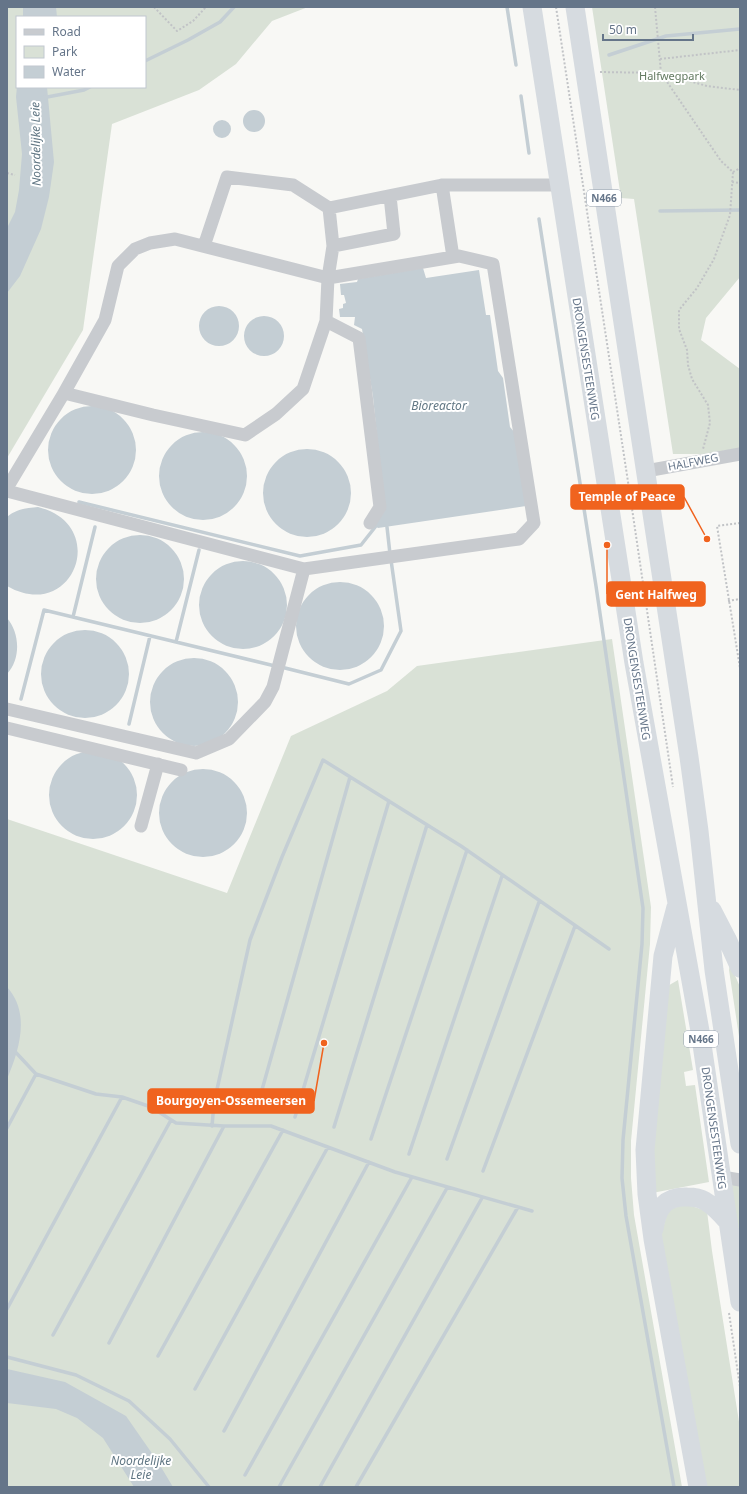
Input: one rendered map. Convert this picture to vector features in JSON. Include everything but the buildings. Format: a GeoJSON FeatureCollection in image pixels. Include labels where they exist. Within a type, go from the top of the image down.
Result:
{"type":"FeatureCollection","features":[{"type":"Feature","properties":{"kind":"highway","name":"DRONGENSESTEENWEG"},"geometry":{"type":"LineString","coordinates":[[532,7],[636,678],[700,1031],[731,1179],[728,1222],[740,1302]]}},
{"type":"Feature","properties":{"kind":"highway","name":"DRONGENSESTEENWEG"},"geometry":{"type":"LineString","coordinates":[[575,7],[690,757],[714,970],[740,1144]]}},
{"type":"Feature","properties":{"kind":"highway"},"geometry":{"type":"LineString","coordinates":[[707,901],[740,968]]}},
{"type":"Feature","properties":{"kind":"highway"},"geometry":{"type":"LineString","coordinates":[[677,902],[663,956],[645,1150],[647,1194],[653,1239],[698,1487]]}},
{"type":"Feature","properties":{"kind":"highway"},"geometry":{"type":"LineString","coordinates":[[653,1239],[656,1215],[662,1206],[669,1200],[677,1198],[694,1197],[704,1200],[717,1210],[728,1222]]}},
{"type":"Feature","properties":{"kind":"street"},"geometry":{"type":"LineString","coordinates":[[204,246],[227,177],[293,186],[329,208],[442,185],[559,185]]}},
{"type":"Feature","properties":{"kind":"street"},"geometry":{"type":"LineString","coordinates":[[442,185],[453,257]]}},
{"type":"Feature","properties":{"kind":"street"},"geometry":{"type":"LineString","coordinates":[[332,246],[394,234],[390,196]]}},
{"type":"Feature","properties":{"kind":"street"},"geometry":{"type":"LineString","coordinates":[[64,393],[153,415],[245,435],[276,414],[303,389],[326,321],[328,278],[332,246],[329,208]]}},
{"type":"Feature","properties":{"kind":"street"},"geometry":{"type":"LineString","coordinates":[[7,488],[64,393],[105,320],[118,266],[135,250],[150,243],[175,239],[328,278],[459,256],[493,264],[534,523],[519,539],[304,569],[7,491]]}},
{"type":"Feature","properties":{"kind":"street"},"geometry":{"type":"LineString","coordinates":[[326,321],[359,338],[380,507],[370,522]]}},
{"type":"Feature","properties":{"kind":"street","name":"HALFWEG"},"geometry":{"type":"LineString","coordinates":[[646,471],[740,454]]}},
{"type":"Feature","properties":{"kind":"street"},"geometry":{"type":"LineString","coordinates":[[7,709],[196,753],[229,739],[265,702],[273,687],[304,569]]}},
{"type":"Feature","properties":{"kind":"street"},"geometry":{"type":"LineString","coordinates":[[7,728],[181,770]]}},
{"type":"Feature","properties":{"kind":"street"},"geometry":{"type":"LineString","coordinates":[[141,826],[158,764]]}},
{"type":"Feature","properties":{"kind":"path"},"geometry":{"type":"LineString","coordinates":[[154,7],[177,31],[193,21],[206,7]]}},
{"type":"Feature","properties":{"kind":"path"},"geometry":{"type":"LineString","coordinates":[[556,7],[673,787]]}},
{"type":"Feature","properties":{"kind":"path"},"geometry":{"type":"LineString","coordinates":[[655,7],[661,73],[721,161],[733,172]]}},
{"type":"Feature","properties":{"kind":"path"},"geometry":{"type":"LineString","coordinates":[[660,59],[740,50]]}},
{"type":"Feature","properties":{"kind":"path"},"geometry":{"type":"LineString","coordinates":[[585,73],[661,73],[708,86],[740,90]]}},
{"type":"Feature","properties":{"kind":"path"},"geometry":{"type":"LineString","coordinates":[[733,172],[740,168]]}},
{"type":"Feature","properties":{"kind":"path"},"geometry":{"type":"LineString","coordinates":[[704,460],[703,448],[710,422],[708,405],[692,379],[688,365],[687,350],[679,329],[679,310],[697,288],[714,259],[730,215],[733,172]]}},
{"type":"Feature","properties":{"kind":"path"},"geometry":{"type":"LineString","coordinates":[[7,173],[15,175]]}},
{"type":"Feature","properties":{"kind":"path"},"geometry":{"type":"LineString","coordinates":[[732,182],[740,183]]}},
{"type":"Feature","properties":{"kind":"path"},"geometry":{"type":"LineString","coordinates":[[608,498],[649,492]]}},
{"type":"Feature","properties":{"kind":"path"},"geometry":{"type":"LineString","coordinates":[[740,522],[717,526],[740,668]]}},
{"type":"Feature","properties":{"kind":"path"},"geometry":{"type":"LineString","coordinates":[[728,601],[740,599]]}},
{"type":"Feature","properties":{"kind":"green space"},"geometry":{"type":"Polygon","coordinates":[[[7,7],[308,7],[272,21],[236,64],[199,90],[112,124],[83,330],[7,458],[7,7]]]}},
{"type":"Feature","properties":{"kind":"green space","name":"Halfwegpark"},"geometry":{"type":"Polygon","coordinates":[[[592,7],[740,7],[740,277],[706,318],[701,340],[740,369],[740,448],[705,454],[673,454],[634,199],[621,198],[592,7]]]}},
{"type":"Feature","properties":{"kind":"green space"},"geometry":{"type":"Polygon","coordinates":[[[612,639],[651,907],[650,944],[631,1141],[631,1178],[634,1215],[682,1487],[7,1487],[7,819],[227,893],[291,736],[387,691],[417,666],[612,639]]]}},
{"type":"Feature","properties":{"kind":"green space"},"geometry":{"type":"Polygon","coordinates":[[[730,964],[740,987],[740,1043],[729,970],[730,964]]]}},
{"type":"Feature","properties":{"kind":"green space"},"geometry":{"type":"Polygon","coordinates":[[[678,980],[693,1070],[684,1072],[686,1086],[695,1085],[709,1182],[647,1194],[659,991],[678,980]]]}},
{"type":"Feature","properties":{"kind":"green space"},"geometry":{"type":"Polygon","coordinates":[[[729,1183],[740,1186],[740,1259],[729,1183]]]}},
{"type":"Feature","properties":{"kind":"green space"},"geometry":{"type":"Polygon","coordinates":[[[685,1204],[707,1211],[740,1428],[740,1487],[705,1487],[660,1239],[668,1210],[685,1204]]]}},
{"type":"Feature","properties":{"kind":"water"},"geometry":{"type":"Polygon","coordinates":[[[23,7],[56,7],[57,16],[23,16],[23,7]]]}},
{"type":"Feature","properties":{"kind":"water","name":"Noordelijke Leie"},"geometry":{"type":"Polygon","coordinates":[[[17,88],[47,88],[54,162],[49,197],[41,229],[20,276],[7,293],[7,228],[15,212],[19,190],[22,154],[16,97],[17,88]]]}},
{"type":"Feature","properties":{"kind":"water"},"geometry":{"type":"Polygon","coordinates":[[[254,110],[258,111],[264,117],[264,125],[258,131],[254,132],[250,131],[244,125],[243,121],[244,117],[250,111],[254,110]]]}},
{"type":"Feature","properties":{"kind":"water"},"geometry":{"type":"Polygon","coordinates":[[[222,120],[228,123],[231,129],[228,135],[222,138],[216,135],[213,129],[216,123],[222,120]]]}},
{"type":"Feature","properties":{"kind":"water","name":"Bioreactor"},"geometry":{"type":"Polygon","coordinates":[[[423,268],[426,278],[479,270],[486,315],[490,315],[498,371],[503,378],[510,427],[515,433],[526,506],[378,528],[372,523],[384,504],[373,397],[362,329],[354,325],[355,317],[340,317],[339,309],[343,308],[343,304],[346,303],[344,295],[341,295],[340,284],[357,282],[358,279],[423,268]]]}},
{"type":"Feature","properties":{"kind":"water"},"geometry":{"type":"Polygon","coordinates":[[[219,306],[227,308],[233,312],[237,318],[239,326],[237,334],[233,340],[227,344],[219,346],[211,344],[205,340],[201,334],[199,326],[201,318],[205,312],[211,308],[219,306]]]}},
{"type":"Feature","properties":{"kind":"water"},"geometry":{"type":"Polygon","coordinates":[[[260,316],[268,316],[275,319],[281,325],[284,336],[281,347],[275,353],[268,356],[260,356],[253,353],[247,347],[244,340],[244,332],[247,325],[253,319],[260,316]]]}},
{"type":"Feature","properties":{"kind":"water"},"geometry":{"type":"Polygon","coordinates":[[[92,406],[109,409],[123,419],[133,433],[136,450],[133,467],[123,481],[109,491],[92,494],[75,491],[61,481],[51,467],[48,450],[51,433],[61,419],[75,409],[92,406]]]}},
{"type":"Feature","properties":{"kind":"water"},"geometry":{"type":"Polygon","coordinates":[[[203,432],[220,435],[234,445],[244,459],[247,476],[244,493],[234,507],[220,517],[203,520],[186,517],[172,507],[162,493],[159,476],[162,459],[172,445],[186,435],[203,432]]]}},
{"type":"Feature","properties":{"kind":"water"},"geometry":{"type":"Polygon","coordinates":[[[307,449],[324,452],[338,462],[348,476],[351,493],[348,510],[338,524],[324,534],[307,537],[290,534],[276,524],[266,510],[263,493],[266,476],[276,462],[290,452],[307,449]]]}},
{"type":"Feature","properties":{"kind":"water"},"geometry":{"type":"Polygon","coordinates":[[[38,507],[60,517],[73,532],[78,550],[75,568],[65,582],[50,592],[30,594],[7,586],[7,517],[10,514],[26,508],[38,507]]]}},
{"type":"Feature","properties":{"kind":"water"},"geometry":{"type":"Polygon","coordinates":[[[140,535],[157,538],[171,548],[181,562],[184,579],[181,596],[171,610],[157,620],[140,623],[123,620],[109,610],[99,596],[96,579],[99,562],[109,548],[123,538],[140,535]]]}},
{"type":"Feature","properties":{"kind":"water"},"geometry":{"type":"Polygon","coordinates":[[[243,561],[260,564],[274,574],[284,588],[287,605],[284,622],[274,636],[260,646],[243,649],[226,646],[212,636],[202,622],[199,605],[202,588],[212,574],[226,564],[243,561]]]}},
{"type":"Feature","properties":{"kind":"water"},"geometry":{"type":"Polygon","coordinates":[[[340,582],[357,585],[371,595],[381,609],[384,626],[381,643],[371,657],[357,667],[340,670],[323,667],[309,657],[299,643],[296,626],[299,609],[309,595],[323,585],[340,582]]]}},
{"type":"Feature","properties":{"kind":"water"},"geometry":{"type":"Polygon","coordinates":[[[7,618],[16,638],[17,654],[12,668],[7,674],[7,618]]]}},
{"type":"Feature","properties":{"kind":"water"},"geometry":{"type":"Polygon","coordinates":[[[85,630],[102,633],[116,643],[126,657],[129,674],[126,691],[116,705],[102,715],[85,718],[68,715],[54,705],[44,691],[41,674],[44,657],[54,643],[68,633],[85,630]]]}},
{"type":"Feature","properties":{"kind":"water"},"geometry":{"type":"Polygon","coordinates":[[[194,658],[211,661],[225,671],[235,685],[238,702],[235,719],[225,733],[211,743],[194,746],[177,743],[163,733],[153,719],[150,702],[153,685],[163,671],[177,661],[194,658]]]}},
{"type":"Feature","properties":{"kind":"water"},"geometry":{"type":"Polygon","coordinates":[[[93,751],[110,755],[124,764],[133,778],[137,795],[133,812],[124,826],[110,835],[93,839],[76,835],[62,826],[53,812],[49,795],[53,778],[62,764],[76,755],[93,751]]]}},
{"type":"Feature","properties":{"kind":"water"},"geometry":{"type":"Polygon","coordinates":[[[203,769],[220,772],[234,782],[244,796],[247,813],[244,830],[234,844],[220,854],[203,857],[186,854],[172,844],[162,830],[159,813],[162,796],[172,782],[186,772],[203,769]]]}},
{"type":"Feature","properties":{"kind":"water"},"geometry":{"type":"Polygon","coordinates":[[[7,987],[19,1008],[21,1020],[19,1044],[7,1079],[7,987]]]}},
{"type":"Feature","properties":{"kind":"water","name":"Noordelijke Leie"},"geometry":{"type":"Polygon","coordinates":[[[7,1369],[65,1382],[126,1416],[158,1462],[173,1487],[134,1487],[103,1438],[77,1418],[56,1409],[7,1403],[7,1369]]]}},
{"type":"Feature","properties":{"kind":"waterway"},"geometry":{"type":"LineString","coordinates":[[146,61],[220,22],[234,7]]}},
{"type":"Feature","properties":{"kind":"waterway"},"geometry":{"type":"LineString","coordinates":[[507,7],[516,65]]}},
{"type":"Feature","properties":{"kind":"waterway"},"geometry":{"type":"LineString","coordinates":[[609,55],[666,36],[740,29]]}},
{"type":"Feature","properties":{"kind":"waterway"},"geometry":{"type":"LineString","coordinates":[[42,98],[88,88]]}},
{"type":"Feature","properties":{"kind":"waterway"},"geometry":{"type":"LineString","coordinates":[[521,96],[529,153]]}},
{"type":"Feature","properties":{"kind":"waterway"},"geometry":{"type":"LineString","coordinates":[[660,211],[740,210]]}},
{"type":"Feature","properties":{"kind":"waterway"},"geometry":{"type":"LineString","coordinates":[[539,219],[596,586],[643,908],[642,944],[623,1140],[622,1178],[626,1216],[674,1487]]}},
{"type":"Feature","properties":{"kind":"waterway"},"geometry":{"type":"LineString","coordinates":[[79,502],[300,556],[361,545],[376,526]]}},
{"type":"Feature","properties":{"kind":"waterway"},"geometry":{"type":"LineString","coordinates":[[73,617],[95,527]]}},
{"type":"Feature","properties":{"kind":"waterway"},"geometry":{"type":"LineString","coordinates":[[387,527],[390,554]]}},
{"type":"Feature","properties":{"kind":"waterway"},"geometry":{"type":"LineString","coordinates":[[176,642],[199,550]]}},
{"type":"Feature","properties":{"kind":"waterway"},"geometry":{"type":"LineString","coordinates":[[281,667],[349,684],[381,670],[401,631],[391,560]]}},
{"type":"Feature","properties":{"kind":"waterway"},"geometry":{"type":"LineString","coordinates":[[21,699],[44,610],[275,666]]}},
{"type":"Feature","properties":{"kind":"waterway"},"geometry":{"type":"LineString","coordinates":[[129,724],[150,636]]}},
{"type":"Feature","properties":{"kind":"waterway"},"geometry":{"type":"LineString","coordinates":[[212,1126],[214,1103],[250,940],[282,857],[323,760],[461,846],[609,949]]}},
{"type":"Feature","properties":{"kind":"waterway"},"geometry":{"type":"LineString","coordinates":[[258,1104],[350,777]]}},
{"type":"Feature","properties":{"kind":"waterway"},"geometry":{"type":"LineString","coordinates":[[295,1117],[389,801]]}},
{"type":"Feature","properties":{"kind":"waterway"},"geometry":{"type":"LineString","coordinates":[[334,1127],[427,825]]}},
{"type":"Feature","properties":{"kind":"waterway"},"geometry":{"type":"LineString","coordinates":[[371,1139],[467,850]]}},
{"type":"Feature","properties":{"kind":"waterway"},"geometry":{"type":"LineString","coordinates":[[409,1154],[502,876]]}},
{"type":"Feature","properties":{"kind":"waterway"},"geometry":{"type":"LineString","coordinates":[[447,1159],[539,902]]}},
{"type":"Feature","properties":{"kind":"waterway"},"geometry":{"type":"LineString","coordinates":[[483,1171],[575,926]]}},
{"type":"Feature","properties":{"kind":"waterway"},"geometry":{"type":"LineString","coordinates":[[7,1043],[36,1074],[96,1094],[122,1097],[151,1107],[176,1123],[224,1126],[271,1126],[395,1172],[532,1211]]}},
{"type":"Feature","properties":{"kind":"waterway"},"geometry":{"type":"LineString","coordinates":[[7,1128],[36,1074]]}},
{"type":"Feature","properties":{"kind":"waterway"},"geometry":{"type":"LineString","coordinates":[[7,1309],[122,1097]]}},
{"type":"Feature","properties":{"kind":"waterway"},"geometry":{"type":"LineString","coordinates":[[53,1335],[171,1120]]}},
{"type":"Feature","properties":{"kind":"waterway"},"geometry":{"type":"LineString","coordinates":[[109,1343],[224,1126]]}},
{"type":"Feature","properties":{"kind":"waterway"},"geometry":{"type":"LineString","coordinates":[[158,1356],[283,1130]]}},
{"type":"Feature","properties":{"kind":"waterway"},"geometry":{"type":"LineString","coordinates":[[195,1389],[328,1147]]}},
{"type":"Feature","properties":{"kind":"waterway"},"geometry":{"type":"LineString","coordinates":[[224,1431],[369,1162]]}},
{"type":"Feature","properties":{"kind":"waterway"},"geometry":{"type":"LineString","coordinates":[[245,1475],[412,1177]]}},
{"type":"Feature","properties":{"kind":"waterway"},"geometry":{"type":"LineString","coordinates":[[279,1487],[447,1188]]}},
{"type":"Feature","properties":{"kind":"waterway"},"geometry":{"type":"LineString","coordinates":[[320,1487],[482,1198]]}},
{"type":"Feature","properties":{"kind":"waterway"},"geometry":{"type":"LineString","coordinates":[[356,1487],[518,1207]]}},
{"type":"Feature","properties":{"kind":"waterway"},"geometry":{"type":"LineString","coordinates":[[7,1357],[76,1375],[129,1401],[170,1439],[209,1487]]}},
{"type":"Feature","properties":{"kind":"place","name":"Temple of Peace"},"geometry":{"type":"Point","coordinates":[707,539]}},
{"type":"Feature","properties":{"kind":"place","name":"Gent Halfweg"},"geometry":{"type":"Point","coordinates":[607,545]}},
{"type":"Feature","properties":{"kind":"place","name":"Bourgoyen-Ossemeersen"},"geometry":{"type":"Point","coordinates":[324,1043]}}]}
